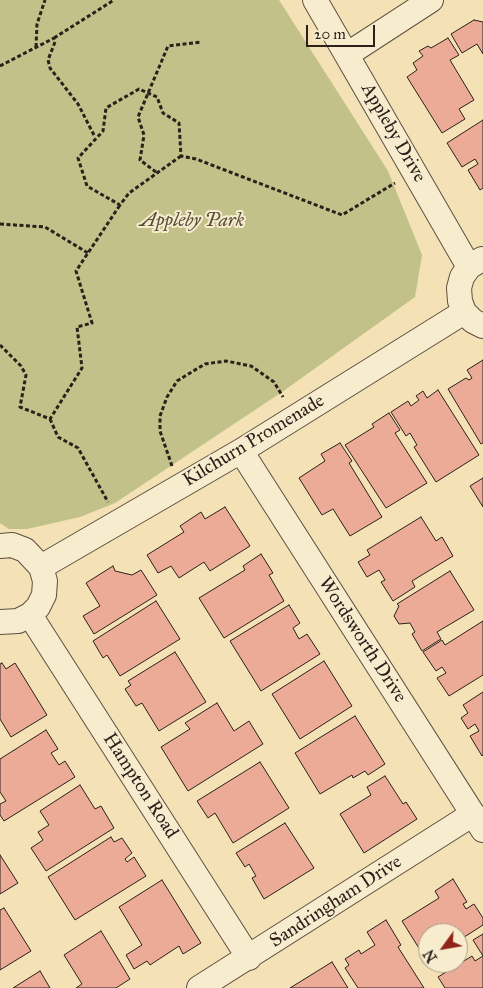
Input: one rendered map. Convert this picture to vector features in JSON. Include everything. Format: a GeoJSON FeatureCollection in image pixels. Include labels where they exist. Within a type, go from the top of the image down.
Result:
{"type":"FeatureCollection","features":[{"type":"Feature","properties":{"kind":"street","name":"Appleby Drive"},"geometry":{"type":"LineString","coordinates":[[315,0],[476,263]]}},
{"type":"Feature","properties":{"kind":"street"},"geometry":{"type":"LineString","coordinates":[[348,54],[431,0]]}},
{"type":"Feature","properties":{"kind":"street"},"geometry":{"type":"LineString","coordinates":[[476,263],[462,277],[459,288],[460,301],[464,312],[473,321],[483,326]]}},
{"type":"Feature","properties":{"kind":"street","name":"Kilchurn Promenade"},"geometry":{"type":"LineString","coordinates":[[41,566],[241,451],[464,312]]}},
{"type":"Feature","properties":{"kind":"street","name":"Wordsworth Drive"},"geometry":{"type":"LineString","coordinates":[[241,451],[478,822]]}},
{"type":"Feature","properties":{"kind":"street"},"geometry":{"type":"LineString","coordinates":[[0,546],[12,545],[25,550],[41,566],[45,581],[44,595],[38,607],[30,615],[18,621],[0,622]]}},
{"type":"Feature","properties":{"kind":"street","name":"Hampton Road"},"geometry":{"type":"LineString","coordinates":[[30,615],[249,958]]}},
{"type":"Feature","properties":{"kind":"street","name":"Sandringham Drive"},"geometry":{"type":"LineString","coordinates":[[199,988],[478,822]]}},
{"type":"Feature","properties":{"kind":"path"},"geometry":{"type":"LineString","coordinates":[[36,47],[37,24],[45,0]]}},
{"type":"Feature","properties":{"kind":"path"},"geometry":{"type":"LineString","coordinates":[[0,66],[54,38],[114,0]]}},
{"type":"Feature","properties":{"kind":"path"},"geometry":{"type":"LineString","coordinates":[[54,38],[56,42],[48,60],[50,68],[78,104],[95,138]]}},
{"type":"Feature","properties":{"kind":"path"},"geometry":{"type":"LineString","coordinates":[[156,172],[140,160],[144,135],[138,117],[168,46],[200,42]]}},
{"type":"Feature","properties":{"kind":"path"},"geometry":{"type":"LineString","coordinates":[[120,205],[87,186],[78,158],[103,131],[106,108],[139,89],[157,97],[163,113],[179,123],[181,156]]}},
{"type":"Feature","properties":{"kind":"path"},"geometry":{"type":"LineString","coordinates":[[50,419],[82,368],[78,327],[92,323],[76,271],[129,193],[156,172],[181,156],[196,159],[342,215],[398,181]]}},
{"type":"Feature","properties":{"kind":"path"},"geometry":{"type":"LineString","coordinates":[[0,224],[45,227],[88,253]]}},
{"type":"Feature","properties":{"kind":"path"},"geometry":{"type":"LineString","coordinates":[[0,345],[21,366],[26,375],[20,406],[50,419],[58,437],[78,448],[108,503]]}},
{"type":"Feature","properties":{"kind":"path"},"geometry":{"type":"LineString","coordinates":[[172,466],[162,438],[160,416],[167,397],[177,381],[190,372],[205,364],[226,361],[251,366],[274,382],[284,398]]}},
{"type":"Feature","properties":{"kind":"green space","name":"Appleby Park"},"geometry":{"type":"Polygon","coordinates":[[[0,0],[279,0],[388,171],[422,255],[415,297],[282,392],[115,503],[80,517],[27,529],[9,529],[0,523],[0,0]]]}},
{"type":"Feature","properties":{"kind":"building"},"geometry":{"type":"Polygon","coordinates":[[[474,20],[483,22],[483,54],[477,44],[462,53],[451,34],[474,20]]]}},
{"type":"Feature","properties":{"kind":"building"},"geometry":{"type":"Polygon","coordinates":[[[448,38],[459,55],[450,60],[474,100],[459,109],[465,119],[442,133],[407,77],[417,70],[413,63],[423,56],[419,51],[428,46],[431,48],[448,38]]]}},
{"type":"Feature","properties":{"kind":"building"},"geometry":{"type":"Polygon","coordinates":[[[483,120],[483,188],[480,190],[468,170],[478,164],[475,159],[462,167],[447,143],[483,120]]]}},
{"type":"Feature","properties":{"kind":"building"},"geometry":{"type":"Polygon","coordinates":[[[483,360],[483,443],[481,444],[448,389],[466,378],[469,380],[472,378],[467,370],[483,360]]]}},
{"type":"Feature","properties":{"kind":"building"},"geometry":{"type":"Polygon","coordinates":[[[438,390],[479,455],[436,482],[414,447],[417,445],[410,433],[406,436],[391,412],[408,401],[411,406],[419,400],[416,396],[423,391],[427,398],[438,390]]]}},
{"type":"Feature","properties":{"kind":"building"},"geometry":{"type":"Polygon","coordinates":[[[389,413],[400,430],[395,433],[427,483],[386,508],[345,445],[374,427],[372,424],[389,413]]]}},
{"type":"Feature","properties":{"kind":"building"},"geometry":{"type":"Polygon","coordinates":[[[340,443],[352,461],[349,463],[382,517],[350,536],[333,509],[322,515],[299,478],[325,461],[321,454],[340,443]]]}},
{"type":"Feature","properties":{"kind":"building"},"geometry":{"type":"Polygon","coordinates":[[[483,478],[483,507],[470,486],[483,478]]]}},
{"type":"Feature","properties":{"kind":"building"},"geometry":{"type":"Polygon","coordinates":[[[225,507],[250,546],[210,571],[204,562],[179,578],[171,566],[158,573],[147,555],[184,532],[180,526],[201,512],[205,519],[225,507]]]}},
{"type":"Feature","properties":{"kind":"building"},"geometry":{"type":"Polygon","coordinates":[[[421,517],[436,541],[442,537],[453,556],[412,581],[415,587],[393,601],[381,582],[385,580],[379,570],[367,577],[358,562],[370,555],[367,550],[421,517]]]}},
{"type":"Feature","properties":{"kind":"building"},"geometry":{"type":"Polygon","coordinates":[[[261,554],[273,573],[269,575],[284,601],[224,638],[199,598],[245,570],[243,566],[261,554]]]}},
{"type":"Feature","properties":{"kind":"building"},"geometry":{"type":"Polygon","coordinates":[[[113,566],[115,571],[132,575],[141,570],[157,595],[94,634],[83,616],[100,606],[86,583],[113,566]]]}},
{"type":"Feature","properties":{"kind":"building"},"geometry":{"type":"Polygon","coordinates":[[[450,571],[474,610],[437,632],[441,639],[422,651],[412,634],[415,632],[410,623],[399,624],[394,616],[399,606],[397,604],[450,571]]]}},
{"type":"Feature","properties":{"kind":"building"},"geometry":{"type":"Polygon","coordinates":[[[156,601],[180,639],[120,676],[107,655],[103,658],[93,641],[156,601]]]}},
{"type":"Feature","properties":{"kind":"building"},"geometry":{"type":"Polygon","coordinates":[[[289,605],[300,623],[293,628],[299,639],[307,634],[320,654],[261,691],[230,641],[289,605]]]}},
{"type":"Feature","properties":{"kind":"building"},"geometry":{"type":"Polygon","coordinates":[[[483,621],[483,675],[449,696],[437,678],[446,673],[442,667],[436,671],[423,652],[442,640],[445,645],[483,621]]]}},
{"type":"Feature","properties":{"kind":"building"},"geometry":{"type":"Polygon","coordinates":[[[175,652],[206,702],[159,731],[142,703],[136,706],[125,689],[131,685],[128,681],[175,652]]]}},
{"type":"Feature","properties":{"kind":"building"},"geometry":{"type":"Polygon","coordinates":[[[324,661],[352,706],[300,739],[272,694],[324,661]]]}},
{"type":"Feature","properties":{"kind":"building"},"geometry":{"type":"Polygon","coordinates":[[[2,663],[6,669],[15,663],[47,715],[11,737],[0,719],[0,664],[2,663]]]}},
{"type":"Feature","properties":{"kind":"building"},"geometry":{"type":"Polygon","coordinates":[[[483,692],[482,756],[470,736],[479,731],[475,724],[468,729],[461,718],[468,713],[463,705],[483,692]]]}},
{"type":"Feature","properties":{"kind":"building"},"geometry":{"type":"Polygon","coordinates":[[[217,703],[234,731],[249,721],[263,744],[188,791],[161,747],[190,729],[185,723],[217,703]]]}},
{"type":"Feature","properties":{"kind":"building"},"geometry":{"type":"Polygon","coordinates":[[[355,716],[385,764],[368,775],[365,771],[353,778],[352,775],[320,794],[295,753],[355,716]]]}},
{"type":"Feature","properties":{"kind":"building"},"geometry":{"type":"Polygon","coordinates":[[[46,730],[58,749],[51,753],[59,765],[65,761],[75,777],[4,821],[0,815],[0,804],[6,801],[0,792],[0,759],[46,730]]]}},
{"type":"Feature","properties":{"kind":"building"},"geometry":{"type":"Polygon","coordinates":[[[260,762],[289,808],[233,843],[215,813],[208,818],[197,801],[260,762]]]}},
{"type":"Feature","properties":{"kind":"building"},"geometry":{"type":"Polygon","coordinates":[[[385,776],[403,804],[406,802],[417,819],[364,853],[340,814],[371,795],[367,787],[385,776]]]}},
{"type":"Feature","properties":{"kind":"building"},"geometry":{"type":"Polygon","coordinates":[[[80,785],[95,809],[101,806],[114,828],[46,871],[31,848],[43,840],[38,832],[49,825],[40,811],[80,785]]]}},
{"type":"Feature","properties":{"kind":"building"},"geometry":{"type":"Polygon","coordinates":[[[285,823],[314,868],[264,899],[252,878],[256,876],[249,864],[245,867],[236,853],[285,823]]]}},
{"type":"Feature","properties":{"kind":"building"},"geometry":{"type":"Polygon","coordinates":[[[111,837],[114,842],[122,838],[132,853],[125,859],[127,862],[134,857],[146,876],[75,920],[48,877],[111,837]]]}},
{"type":"Feature","properties":{"kind":"building"},"geometry":{"type":"Polygon","coordinates":[[[0,855],[18,883],[0,894],[0,855]]]}},
{"type":"Feature","properties":{"kind":"building"},"geometry":{"type":"Polygon","coordinates":[[[453,879],[467,902],[463,904],[466,909],[474,904],[483,918],[483,925],[468,935],[468,923],[418,923],[418,947],[402,921],[439,898],[435,891],[453,879]]]}},
{"type":"Feature","properties":{"kind":"building"},"geometry":{"type":"Polygon","coordinates":[[[162,880],[201,943],[183,954],[179,946],[150,965],[147,961],[134,969],[126,955],[142,945],[119,907],[162,880]]]}},
{"type":"Feature","properties":{"kind":"building"},"geometry":{"type":"Polygon","coordinates":[[[4,908],[31,951],[0,970],[0,910],[4,908]]]}},
{"type":"Feature","properties":{"kind":"building"},"geometry":{"type":"Polygon","coordinates":[[[386,920],[401,945],[398,947],[424,988],[358,988],[345,968],[349,965],[345,959],[359,950],[361,954],[375,945],[367,932],[386,920]]]}},
{"type":"Feature","properties":{"kind":"building"},"geometry":{"type":"Polygon","coordinates":[[[101,931],[130,979],[116,988],[76,988],[82,984],[64,955],[101,931]]]}},
{"type":"Feature","properties":{"kind":"building"},"geometry":{"type":"Polygon","coordinates":[[[483,934],[483,956],[473,940],[483,934]]]}},
{"type":"Feature","properties":{"kind":"building"},"geometry":{"type":"Polygon","coordinates":[[[472,956],[475,961],[483,956],[483,988],[445,988],[438,977],[444,973],[468,973],[468,958],[472,956]]]}},
{"type":"Feature","properties":{"kind":"building"},"geometry":{"type":"Polygon","coordinates":[[[332,962],[348,988],[290,988],[332,962]]]}},
{"type":"Feature","properties":{"kind":"building"},"geometry":{"type":"Polygon","coordinates":[[[40,971],[50,988],[13,988],[40,971]]]}}]}
